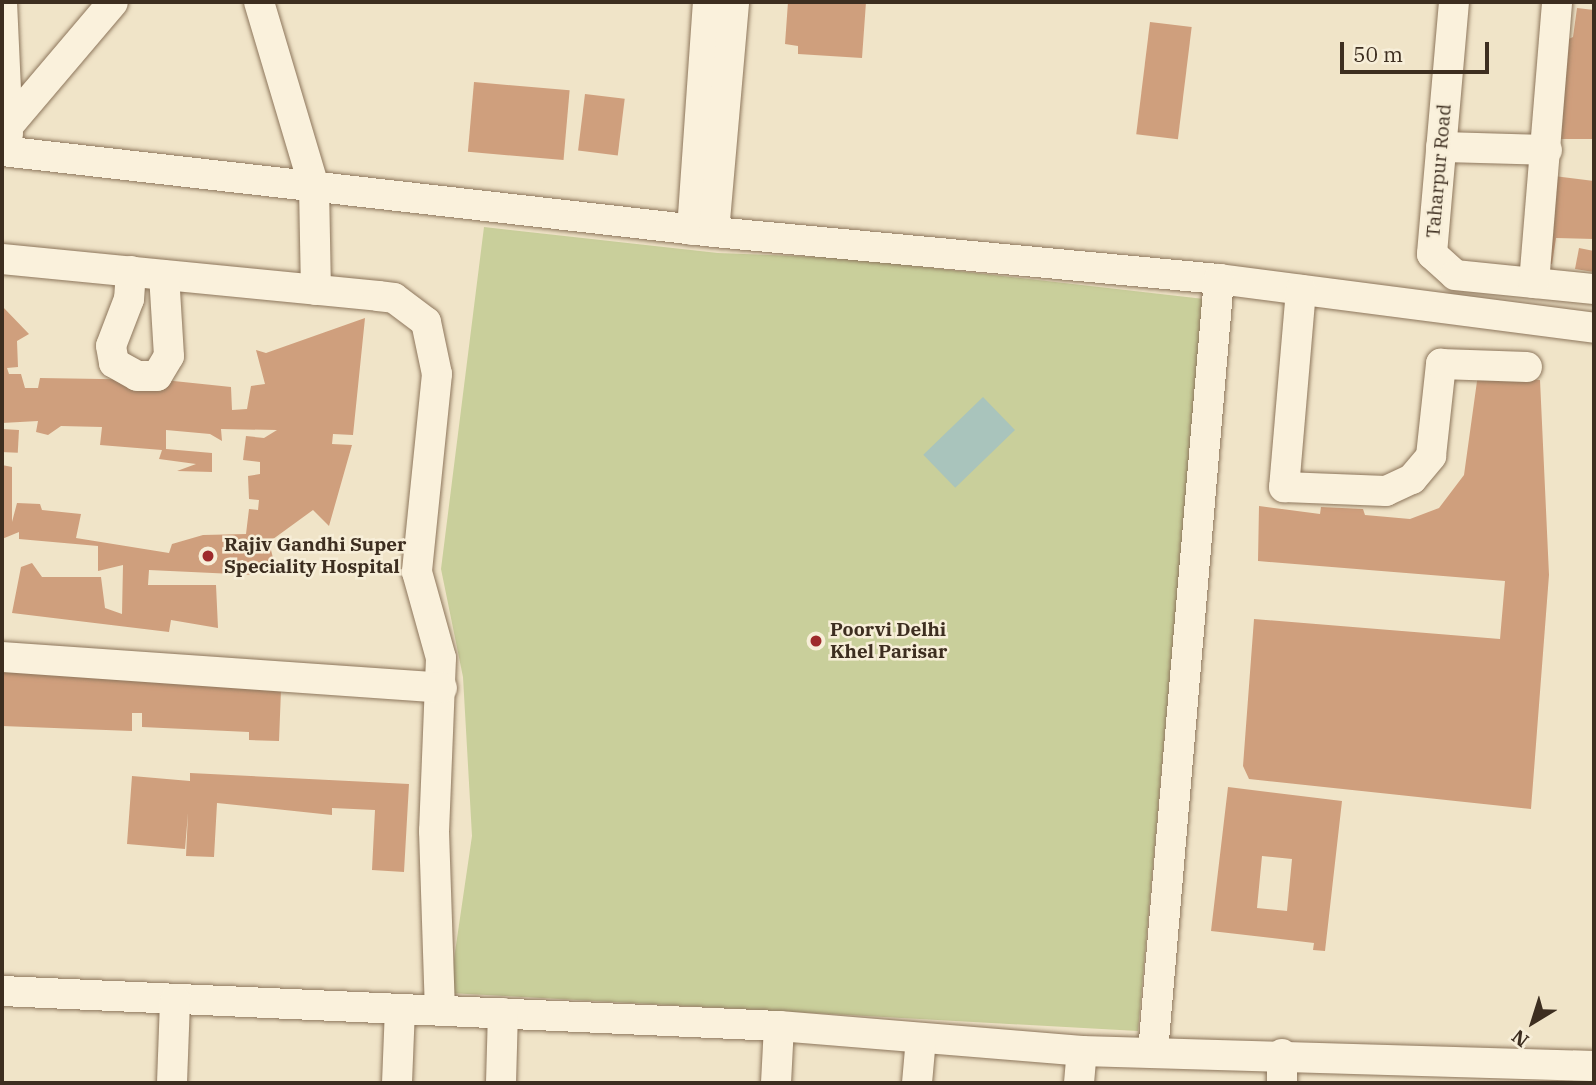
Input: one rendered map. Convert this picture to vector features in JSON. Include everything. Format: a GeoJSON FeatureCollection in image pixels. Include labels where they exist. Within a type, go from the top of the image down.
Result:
{"type":"FeatureCollection","features":[{"type":"Feature","properties":{"kind":"street"},"geometry":{"type":"LineString","coordinates":[[2,2],[6,143]]}},
{"type":"Feature","properties":{"kind":"street"},"geometry":{"type":"LineString","coordinates":[[6,143],[113,2]]}},
{"type":"Feature","properties":{"kind":"street"},"geometry":{"type":"LineString","coordinates":[[258,2],[314,187],[316,290]]}},
{"type":"Feature","properties":{"kind":"street"},"geometry":{"type":"LineString","coordinates":[[703,231],[708,2]]}},
{"type":"Feature","properties":{"kind":"street"},"geometry":{"type":"LineString","coordinates":[[703,231],[733,2]]}},
{"type":"Feature","properties":{"kind":"street","name":"Taharpur Road"},"geometry":{"type":"LineString","coordinates":[[1454,2],[1432,254],[1455,275],[1594,289]]}},
{"type":"Feature","properties":{"kind":"street"},"geometry":{"type":"LineString","coordinates":[[1534,283],[1547,150],[1557,2]]}},
{"type":"Feature","properties":{"kind":"street"},"geometry":{"type":"LineString","coordinates":[[6,143],[314,187],[703,231],[1219,279],[1594,328]]}},
{"type":"Feature","properties":{"kind":"street"},"geometry":{"type":"LineString","coordinates":[[1441,147],[1547,150]]}},
{"type":"Feature","properties":{"kind":"street"},"geometry":{"type":"LineString","coordinates":[[2,259],[394,298],[426,322],[436,343],[417,572],[441,657],[442,688],[434,831],[440,1010]]}},
{"type":"Feature","properties":{"kind":"street"},"geometry":{"type":"LineString","coordinates":[[131,271],[129,299],[111,346],[114,363],[137,376],[157,376],[169,356],[164,275]]}},
{"type":"Feature","properties":{"kind":"street"},"geometry":{"type":"LineString","coordinates":[[1153,1052],[1219,279]]}},
{"type":"Feature","properties":{"kind":"street"},"geometry":{"type":"LineString","coordinates":[[1301,290],[1284,487],[1386,491],[1412,479],[1431,456],[1441,364],[1527,368]]}},
{"type":"Feature","properties":{"kind":"street"},"geometry":{"type":"LineString","coordinates":[[2,657],[442,688]]}},
{"type":"Feature","properties":{"kind":"street"},"geometry":{"type":"LineString","coordinates":[[2,991],[779,1026],[1082,1051],[1282,1054],[1594,1066]]}},
{"type":"Feature","properties":{"kind":"street"},"geometry":{"type":"LineString","coordinates":[[172,1083],[175,1000]]}},
{"type":"Feature","properties":{"kind":"street"},"geometry":{"type":"LineString","coordinates":[[397,1083],[400,1009]]}},
{"type":"Feature","properties":{"kind":"street"},"geometry":{"type":"LineString","coordinates":[[500,1083],[503,1013]]}},
{"type":"Feature","properties":{"kind":"street"},"geometry":{"type":"LineString","coordinates":[[776,1083],[779,1026]]}},
{"type":"Feature","properties":{"kind":"street"},"geometry":{"type":"LineString","coordinates":[[916,1083],[921,1038]]}},
{"type":"Feature","properties":{"kind":"street"},"geometry":{"type":"LineString","coordinates":[[1079,1083],[1082,1051]]}},
{"type":"Feature","properties":{"kind":"street"},"geometry":{"type":"LineString","coordinates":[[1282,1054],[1282,1083]]}},
{"type":"Feature","properties":{"kind":"green space","name":"Poorvi Delhi Khel Parisar"},"geometry":{"type":"Polygon","coordinates":[[[484,227],[718,253],[846,258],[1204,299],[1138,1031],[449,993],[472,836],[463,677],[441,569],[484,227]]]}},
{"type":"Feature","properties":{"kind":"water"},"geometry":{"type":"Polygon","coordinates":[[[983,397],[1015,430],[955,488],[923,455],[983,397]]]}},
{"type":"Feature","properties":{"kind":"building"},"geometry":{"type":"Polygon","coordinates":[[[788,2],[866,2],[862,58],[798,54],[798,46],[785,44],[788,2]]]}},
{"type":"Feature","properties":{"kind":"building"},"geometry":{"type":"Polygon","coordinates":[[[1577,8],[1594,10],[1594,139],[1557,139],[1562,42],[1573,37],[1577,8]]]}},
{"type":"Feature","properties":{"kind":"building"},"geometry":{"type":"Polygon","coordinates":[[[1150,22],[1192,27],[1178,139],[1136,134],[1150,22]]]}},
{"type":"Feature","properties":{"kind":"building"},"geometry":{"type":"Polygon","coordinates":[[[474,82],[570,90],[564,160],[468,152],[474,82]]]}},
{"type":"Feature","properties":{"kind":"building"},"geometry":{"type":"Polygon","coordinates":[[[585,94],[625,99],[618,155],[578,151],[585,94]]]}},
{"type":"Feature","properties":{"kind":"building"},"geometry":{"type":"Polygon","coordinates":[[[1554,176],[1594,181],[1594,239],[1556,238],[1552,264],[1542,263],[1554,176]]]}},
{"type":"Feature","properties":{"kind":"building"},"geometry":{"type":"Polygon","coordinates":[[[1579,248],[1594,251],[1594,272],[1575,269],[1579,248]]]}},
{"type":"Feature","properties":{"kind":"building"},"geometry":{"type":"Polygon","coordinates":[[[2,306],[29,334],[17,341],[18,367],[7,368],[9,374],[21,374],[25,388],[38,388],[40,378],[164,380],[231,387],[232,410],[247,409],[251,386],[265,384],[256,350],[266,353],[365,318],[353,435],[333,434],[332,444],[352,445],[329,526],[313,510],[269,542],[273,558],[255,575],[149,570],[148,585],[216,585],[218,628],[171,620],[169,632],[12,613],[21,567],[32,563],[42,577],[101,577],[105,608],[122,614],[123,565],[98,571],[98,546],[19,539],[19,532],[2,539],[2,465],[12,467],[12,522],[17,503],[40,504],[42,510],[81,514],[76,538],[169,553],[172,544],[203,535],[246,534],[249,509],[258,510],[259,500],[249,499],[248,476],[260,474],[260,462],[243,460],[246,436],[264,438],[277,430],[221,429],[222,441],[210,434],[166,430],[166,449],[212,453],[212,472],[177,471],[196,464],[159,459],[162,450],[100,445],[102,427],[61,426],[48,435],[36,432],[38,421],[2,423],[2,306]]]}},
{"type":"Feature","properties":{"kind":"building"},"geometry":{"type":"Polygon","coordinates":[[[1478,374],[1540,380],[1549,575],[1531,809],[1249,779],[1243,766],[1254,619],[1500,639],[1505,581],[1258,561],[1259,506],[1320,514],[1321,507],[1363,509],[1365,515],[1410,519],[1439,508],[1464,475],[1478,374]]]}},
{"type":"Feature","properties":{"kind":"building"},"geometry":{"type":"Polygon","coordinates":[[[2,429],[19,430],[18,453],[2,452],[2,429]]]}},
{"type":"Feature","properties":{"kind":"building"},"geometry":{"type":"Polygon","coordinates":[[[2,669],[281,690],[279,741],[249,740],[249,732],[142,727],[142,713],[132,713],[132,731],[2,726],[2,669]]]}},
{"type":"Feature","properties":{"kind":"building"},"geometry":{"type":"Polygon","coordinates":[[[190,773],[409,784],[404,872],[372,870],[375,810],[332,808],[332,815],[217,803],[214,857],[186,856],[188,813],[185,849],[127,844],[132,776],[190,781],[190,773]]]}},
{"type":"Feature","properties":{"kind":"building"},"geometry":{"type":"Polygon","coordinates":[[[1228,787],[1342,801],[1325,951],[1313,950],[1314,943],[1211,931],[1228,787]],[[1262,856],[1257,908],[1287,911],[1292,859],[1262,856]]]}},
{"type":"Feature","properties":{"kind":"place","name":"Rajiv Gandhi Super Speciality Hospital"},"geometry":{"type":"Point","coordinates":[208,556]}},
{"type":"Feature","properties":{"kind":"place","name":"Poorvi Delhi Khel Parisar"},"geometry":{"type":"Point","coordinates":[816,641]}}]}
